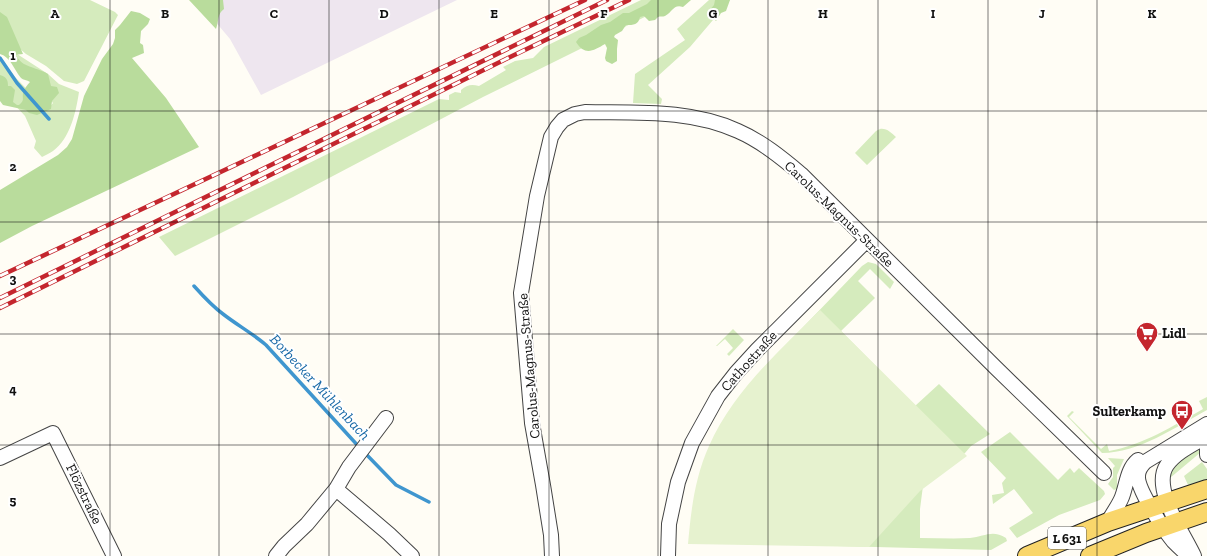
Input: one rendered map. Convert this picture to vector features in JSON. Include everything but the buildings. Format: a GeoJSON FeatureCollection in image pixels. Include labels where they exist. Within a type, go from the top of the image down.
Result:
{"type":"FeatureCollection","features":[{"type":"Feature","properties":{"kind":"main road","name":"L 631"},"geometry":{"type":"LineString","coordinates":[[1027,556],[1108,522],[1207,489]]}},
{"type":"Feature","properties":{"kind":"main road","name":"L 631"},"geometry":{"type":"LineString","coordinates":[[1090,556],[1169,524],[1207,512]]}},
{"type":"Feature","properties":{"kind":"street","name":"Carolus-Magnus-Straße"},"geometry":{"type":"LineString","coordinates":[[552,551],[543,485],[532,423],[521,293],[537,196],[551,137],[557,127],[564,120],[575,114],[585,112],[670,114],[703,119],[739,131],[765,147],[801,174],[1104,473]]}},
{"type":"Feature","properties":{"kind":"street","name":"Cathostraße"},"geometry":{"type":"LineString","coordinates":[[668,556],[669,524],[678,482],[692,444],[718,396],[752,356],[867,240]]}},
{"type":"Feature","properties":{"kind":"street"},"geometry":{"type":"LineString","coordinates":[[276,556],[284,546],[307,524],[336,489],[349,467],[386,418]]}},
{"type":"Feature","properties":{"kind":"street"},"geometry":{"type":"LineString","coordinates":[[1189,556],[1176,543],[1159,504],[1138,483],[1138,475],[1140,468],[1145,462],[1207,424]]}},
{"type":"Feature","properties":{"kind":"street","name":"Flözstraße"},"geometry":{"type":"LineString","coordinates":[[0,458],[53,433],[114,556]]}},
{"type":"Feature","properties":{"kind":"street"},"geometry":{"type":"LineString","coordinates":[[1159,504],[1162,478],[1167,464],[1181,452],[1207,436]]}},
{"type":"Feature","properties":{"kind":"street"},"geometry":{"type":"LineString","coordinates":[[1207,436],[1207,456]]}},
{"type":"Feature","properties":{"kind":"street"},"geometry":{"type":"LineString","coordinates":[[1108,522],[1122,498],[1127,476],[1136,462],[1149,454],[1161,452]]}},
{"type":"Feature","properties":{"kind":"street"},"geometry":{"type":"LineString","coordinates":[[336,489],[390,534],[412,556]]}},
{"type":"Feature","properties":{"kind":"street"},"geometry":{"type":"LineString","coordinates":[[1169,524],[1188,541],[1194,556]]}},
{"type":"Feature","properties":{"kind":"shaded area"},"geometry":{"type":"Polygon","coordinates":[[[221,0],[457,0],[261,95],[230,39],[214,20],[221,0]]]}},
{"type":"Feature","properties":{"kind":"green space"},"geometry":{"type":"Polygon","coordinates":[[[0,0],[90,0],[115,12],[118,15],[84,81],[77,84],[64,81],[46,66],[26,54],[0,32],[0,0]]]}},
{"type":"Feature","properties":{"kind":"green space"},"geometry":{"type":"Polygon","coordinates":[[[189,0],[223,0],[224,9],[219,15],[216,29],[189,0]]]}},
{"type":"Feature","properties":{"kind":"green space"},"geometry":{"type":"Polygon","coordinates":[[[641,0],[679,0],[483,97],[293,197],[175,256],[159,237],[439,99],[449,100],[449,95],[455,92],[461,93],[461,90],[467,86],[479,86],[506,70],[503,67],[515,61],[533,58],[544,47],[641,0]]]}},
{"type":"Feature","properties":{"kind":"green space"},"geometry":{"type":"Polygon","coordinates":[[[651,0],[691,0],[683,7],[675,7],[668,14],[658,17],[655,20],[649,21],[644,16],[640,17],[638,22],[635,24],[626,25],[622,31],[614,37],[618,40],[617,61],[612,64],[606,61],[605,58],[607,48],[605,44],[597,49],[586,51],[576,42],[579,38],[601,25],[610,22],[623,13],[629,13],[647,4],[651,0]]]}},
{"type":"Feature","properties":{"kind":"green space"},"geometry":{"type":"Polygon","coordinates":[[[709,0],[730,0],[690,47],[648,85],[662,99],[661,104],[633,103],[635,74],[685,40],[677,29],[709,0]]]}},
{"type":"Feature","properties":{"kind":"green space"},"geometry":{"type":"Polygon","coordinates":[[[715,0],[730,0],[726,11],[721,13],[716,21],[708,12],[714,5],[715,0]]]}},
{"type":"Feature","properties":{"kind":"green space"},"geometry":{"type":"Polygon","coordinates":[[[131,11],[140,13],[150,19],[148,24],[141,31],[140,43],[143,45],[144,53],[132,58],[166,98],[199,147],[32,226],[0,243],[0,190],[58,155],[67,147],[72,139],[84,96],[102,59],[113,44],[115,30],[131,11]]]}},
{"type":"Feature","properties":{"kind":"green space"},"geometry":{"type":"Polygon","coordinates":[[[0,12],[7,17],[23,54],[14,55],[24,64],[48,74],[51,86],[57,87],[59,93],[52,101],[51,109],[37,115],[29,113],[26,110],[3,105],[0,101],[0,75],[6,79],[8,86],[11,86],[15,90],[13,102],[17,105],[22,102],[23,92],[30,82],[21,78],[10,61],[0,54],[0,12]]]}},
{"type":"Feature","properties":{"kind":"green space"},"geometry":{"type":"Polygon","coordinates":[[[14,52],[48,74],[59,84],[79,92],[74,116],[64,140],[53,151],[42,157],[34,148],[36,141],[25,116],[12,102],[0,99],[0,58],[15,77],[47,110],[53,103],[10,58],[14,52]]]}},
{"type":"Feature","properties":{"kind":"green space"},"geometry":{"type":"Polygon","coordinates":[[[880,129],[891,132],[896,137],[867,165],[855,153],[876,131],[880,129]]]}},
{"type":"Feature","properties":{"kind":"green space"},"geometry":{"type":"Polygon","coordinates":[[[868,262],[876,264],[894,282],[890,289],[870,269],[858,281],[875,298],[841,331],[915,406],[939,384],[990,434],[971,446],[965,453],[936,477],[785,346],[862,266],[868,262]]]}},
{"type":"Feature","properties":{"kind":"green space"},"geometry":{"type":"Polygon","coordinates":[[[820,310],[967,456],[920,491],[869,547],[688,544],[692,506],[700,470],[709,446],[719,426],[744,390],[758,373],[820,310]]]}},
{"type":"Feature","properties":{"kind":"green space"},"geometry":{"type":"Polygon","coordinates":[[[733,329],[744,340],[729,356],[727,354],[733,348],[725,339],[716,346],[733,329]]]}},
{"type":"Feature","properties":{"kind":"green space"},"geometry":{"type":"Polygon","coordinates":[[[1207,397],[1207,410],[1143,444],[1116,452],[1102,453],[1067,416],[1072,411],[1074,412],[1069,417],[1101,449],[1107,444],[1109,451],[1146,440],[1169,428],[1203,409],[1199,401],[1207,397]]]}},
{"type":"Feature","properties":{"kind":"green space"},"geometry":{"type":"Polygon","coordinates":[[[1010,432],[1058,480],[1070,468],[1074,473],[1079,468],[1104,491],[1105,494],[1100,500],[1059,515],[1017,538],[1009,528],[1033,513],[1014,489],[993,504],[992,495],[1004,493],[1002,483],[1006,478],[981,452],[1010,432]]]}},
{"type":"Feature","properties":{"kind":"green space"},"geometry":{"type":"Polygon","coordinates":[[[1200,446],[1201,452],[1170,478],[1171,472],[1177,463],[1200,446]]]}},
{"type":"Feature","properties":{"kind":"green space"},"geometry":{"type":"Polygon","coordinates":[[[1108,458],[1124,459],[1117,475],[1117,489],[1114,490],[1108,484],[1113,477],[1113,468],[1115,466],[1108,458]]]}},
{"type":"Feature","properties":{"kind":"green space"},"geometry":{"type":"Polygon","coordinates":[[[1202,462],[1207,469],[1207,480],[1188,485],[1184,476],[1202,462]]]}},
{"type":"Feature","properties":{"kind":"green space"},"geometry":{"type":"Polygon","coordinates":[[[924,478],[920,509],[920,538],[970,538],[988,534],[996,534],[1006,538],[1007,541],[991,550],[837,546],[924,478]]]}},
{"type":"Feature","properties":{"kind":"waterway","name":"Borbecker Mühlenbach"},"geometry":{"type":"LineString","coordinates":[[0,58],[17,83],[49,119]]}},
{"type":"Feature","properties":{"kind":"waterway","name":"Borbecker Mühlenbach"},"geometry":{"type":"LineString","coordinates":[[194,286],[219,311],[266,345],[360,448]]}},
{"type":"Feature","properties":{"kind":"waterway","name":"Borbecker Mühlenbach"},"geometry":{"type":"LineString","coordinates":[[364,452],[396,485],[429,502]]}},
{"type":"Feature","properties":{"kind":"railway"},"geometry":{"type":"LineString","coordinates":[[0,276],[585,0]]}},
{"type":"Feature","properties":{"kind":"railway"},"geometry":{"type":"LineString","coordinates":[[0,298],[607,0]]}},
{"type":"Feature","properties":{"kind":"railway"},"geometry":{"type":"LineString","coordinates":[[0,308],[629,0]]}},
{"type":"Feature","properties":{"kind":"place","name":"Lidl"},"geometry":{"type":"Point","coordinates":[1147,352]}},
{"type":"Feature","properties":{"kind":"place","name":"Sulterkamp"},"geometry":{"type":"Point","coordinates":[1182,430]}}]}
